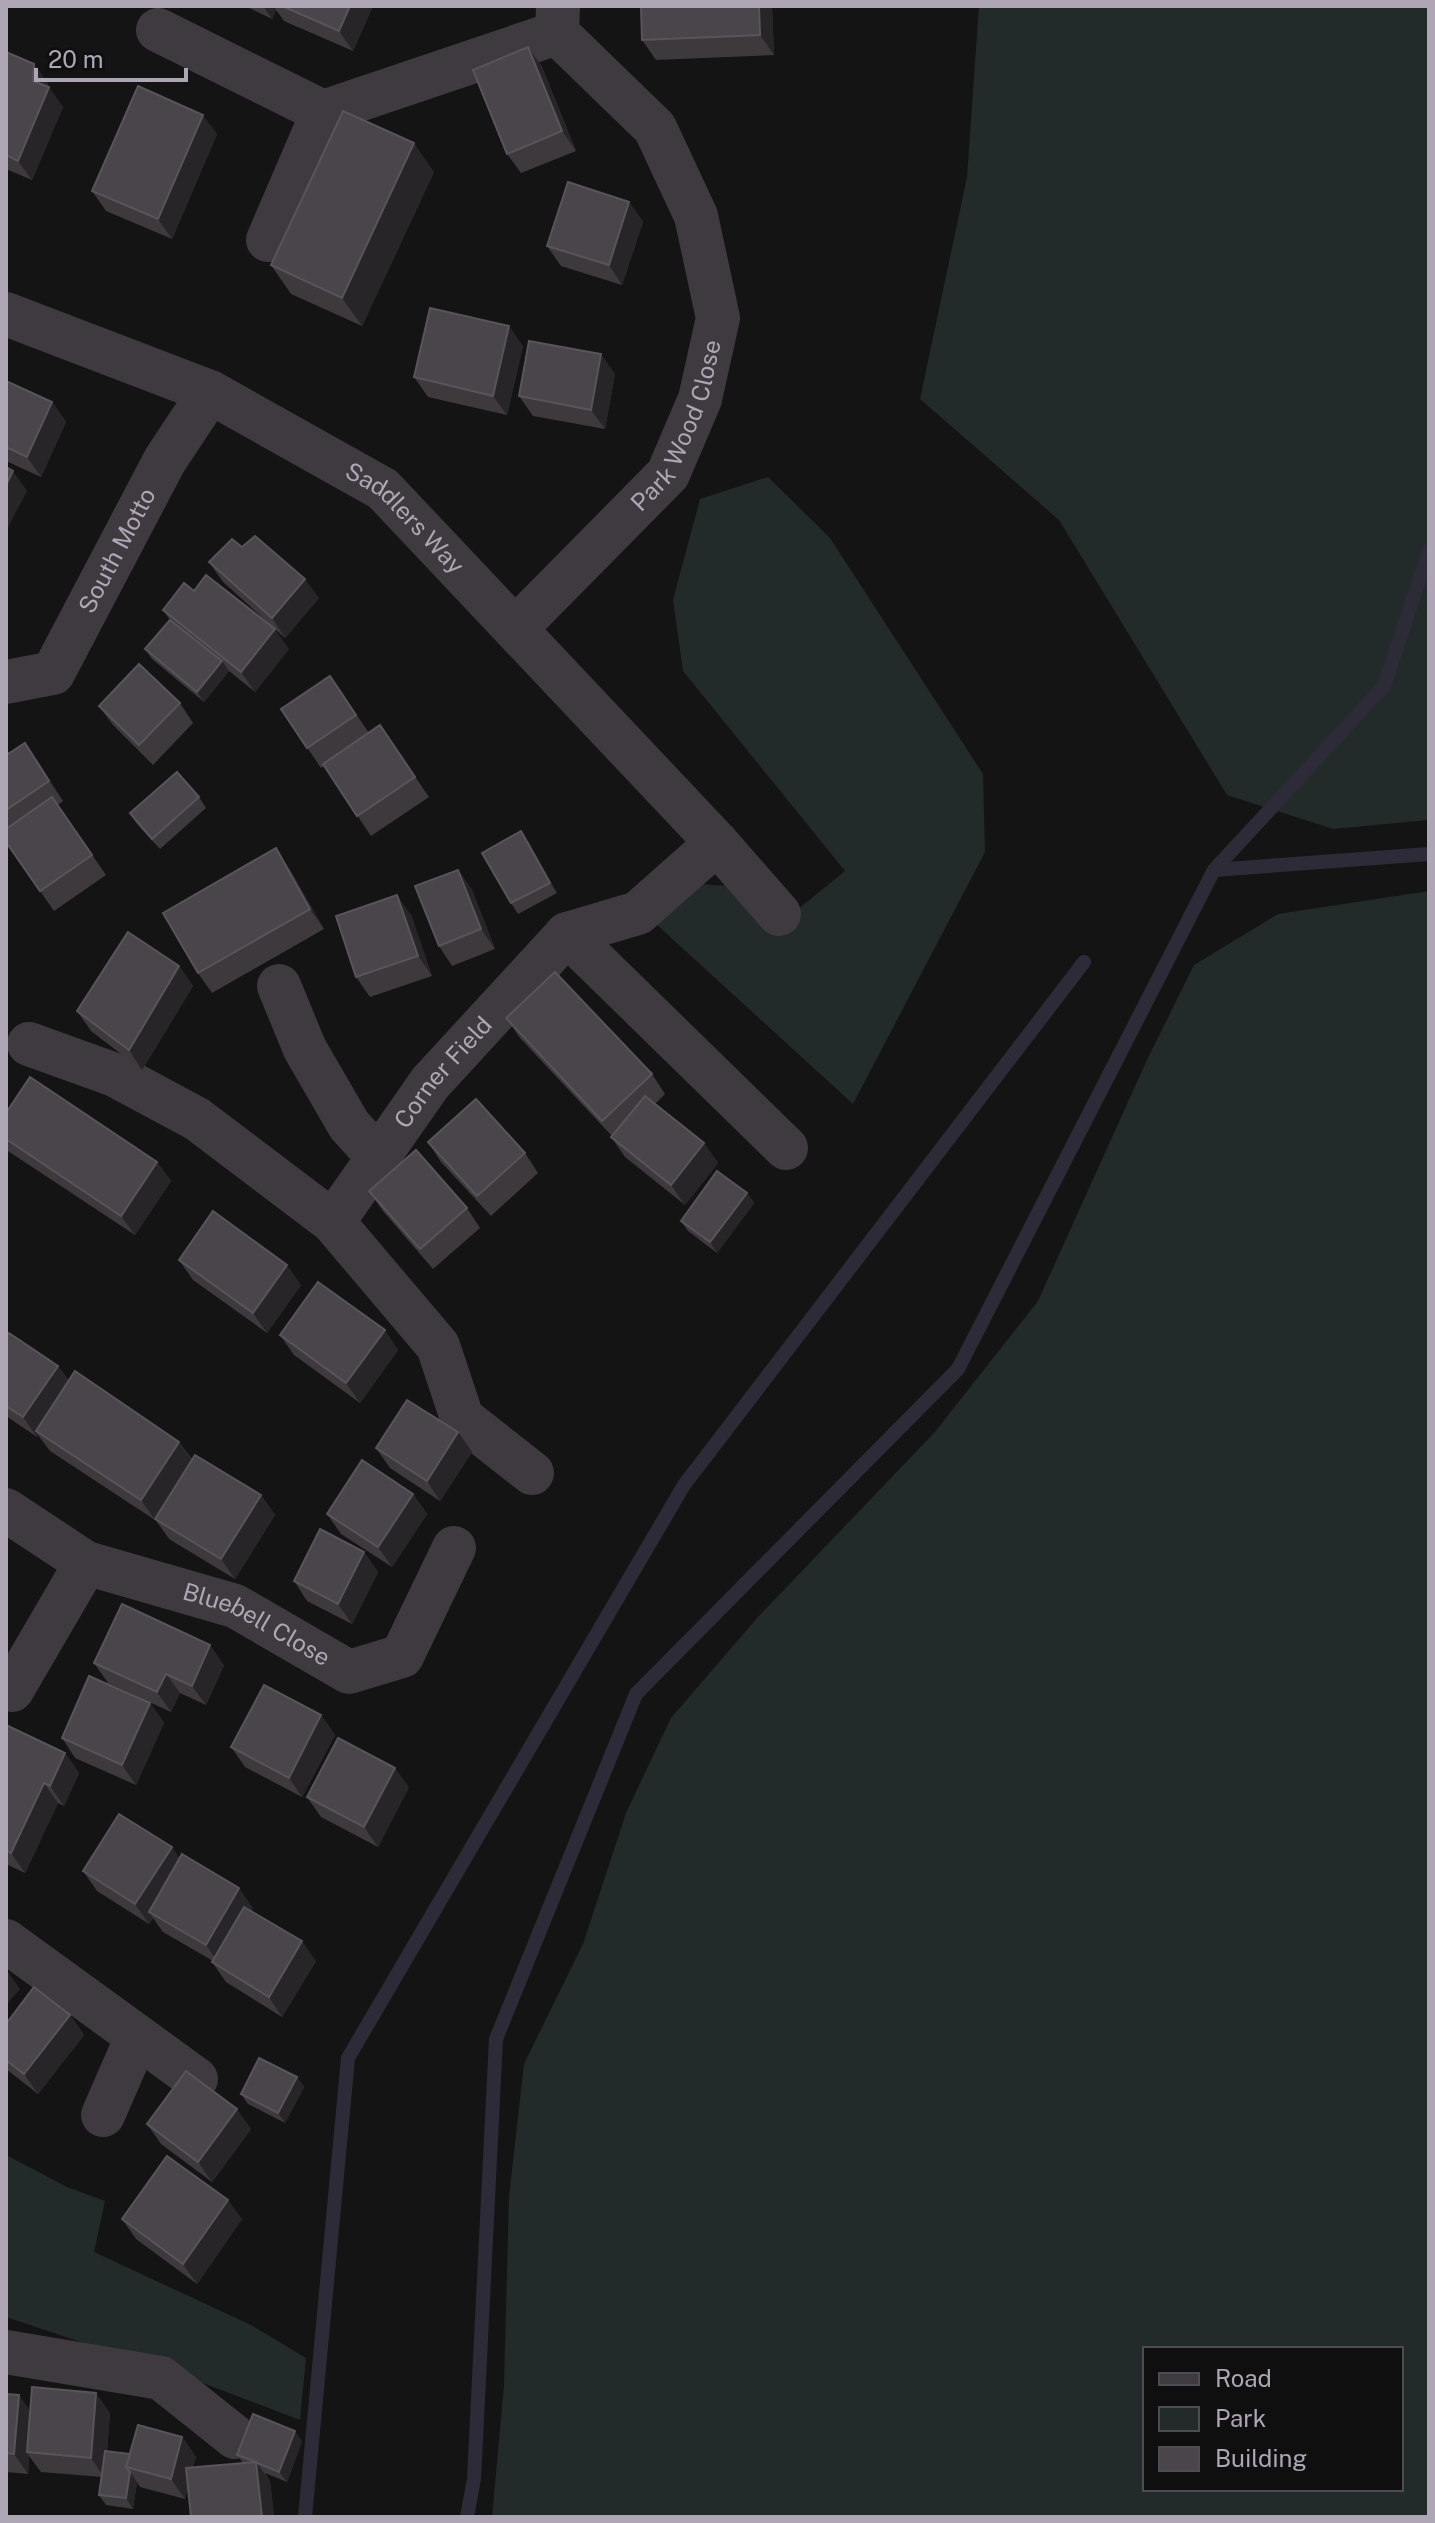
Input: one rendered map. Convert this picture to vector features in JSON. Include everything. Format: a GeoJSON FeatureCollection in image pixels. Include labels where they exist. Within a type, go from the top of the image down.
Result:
{"type":"FeatureCollection","features":[{"type":"Feature","properties":{"kind":"street","name":"Park Wood Close"},"geometry":{"type":"LineString","coordinates":[[323,112],[558,20],[655,128],[696,216],[718,318],[700,399],[668,474],[516,628]]}},
{"type":"Feature","properties":{"kind":"street"},"geometry":{"type":"LineString","coordinates":[[158,30],[323,112],[268,240]]}},
{"type":"Feature","properties":{"kind":"street","name":"Saddlers Way"},"geometry":{"type":"LineString","coordinates":[[6,314],[210,392],[383,489],[717,843],[779,914]]}},
{"type":"Feature","properties":{"kind":"street","name":"South Motto"},"geometry":{"type":"LineString","coordinates":[[6,682],[53,673],[165,460],[210,392]]}},
{"type":"Feature","properties":{"kind":"street"},"geometry":{"type":"LineString","coordinates":[[717,843],[638,913],[567,934],[786,1148]]}},
{"type":"Feature","properties":{"kind":"street","name":"Corner Field"},"geometry":{"type":"LineString","coordinates":[[333,1222],[430,1083],[567,934]]}},
{"type":"Feature","properties":{"kind":"street"},"geometry":{"type":"LineString","coordinates":[[279,986],[305,1049],[349,1125],[378,1157]]}},
{"type":"Feature","properties":{"kind":"street"},"geometry":{"type":"LineString","coordinates":[[29,1044],[115,1075],[197,1119],[333,1222],[438,1346],[462,1418],[532,1473]]}},
{"type":"Feature","properties":{"kind":"street","name":"Bluebell Close"},"geometry":{"type":"LineString","coordinates":[[6,1510],[86,1563],[235,1606],[349,1672],[402,1656],[454,1548]]}},
{"type":"Feature","properties":{"kind":"street"},"geometry":{"type":"LineString","coordinates":[[12,1690],[86,1563]]}},
{"type":"Feature","properties":{"kind":"street"},"geometry":{"type":"LineString","coordinates":[[6,1941],[196,2079]]}},
{"type":"Feature","properties":{"kind":"street"},"geometry":{"type":"LineString","coordinates":[[103,2115],[137,2037]]}},
{"type":"Feature","properties":{"kind":"street"},"geometry":{"type":"LineString","coordinates":[[6,2352],[161,2378],[235,2437]]}},
{"type":"Feature","properties":{"kind":"green space"},"geometry":{"type":"Polygon","coordinates":[[[979,6],[1429,6],[1429,820],[1333,829],[1227,795],[1059,520],[920,399],[967,177],[979,6]]]}},
{"type":"Feature","properties":{"kind":"green space"},"geometry":{"type":"Polygon","coordinates":[[[768,477],[830,538],[983,774],[985,852],[853,1104],[656,924],[700,884],[729,886],[781,923],[845,871],[683,671],[673,600],[700,499],[768,477]]]}},
{"type":"Feature","properties":{"kind":"green space"},"geometry":{"type":"Polygon","coordinates":[[[1429,891],[1429,2517],[492,2517],[504,2385],[509,2196],[524,2064],[583,1944],[626,1813],[671,1718],[757,1618],[934,1433],[1038,1301],[1147,1060],[1194,965],[1278,914],[1429,891]]]}},
{"type":"Feature","properties":{"kind":"green space"},"geometry":{"type":"Polygon","coordinates":[[[6,2155],[67,2187],[105,2201],[94,2252],[251,2325],[306,2358],[300,2420],[192,2379],[6,2317],[6,2155]]]}},
{"type":"Feature","properties":{"kind":"building"},"geometry":{"type":"Polygon","coordinates":[[[282,6],[350,6],[339,31],[282,6]]]}},
{"type":"Feature","properties":{"kind":"building"},"geometry":{"type":"Polygon","coordinates":[[[641,6],[759,6],[760,35],[642,40],[641,6]]]}},
{"type":"Feature","properties":{"kind":"building"},"geometry":{"type":"Polygon","coordinates":[[[528,47],[562,131],[507,154],[473,70],[528,47]]]}},
{"type":"Feature","properties":{"kind":"building"},"geometry":{"type":"Polygon","coordinates":[[[6,52],[34,64],[33,81],[49,87],[18,161],[6,155],[6,52]]]}},
{"type":"Feature","properties":{"kind":"building"},"geometry":{"type":"Polygon","coordinates":[[[138,86],[203,115],[158,219],[92,191],[138,86]]]}},
{"type":"Feature","properties":{"kind":"building"},"geometry":{"type":"Polygon","coordinates":[[[343,111],[414,143],[342,298],[271,265],[343,111]]]}},
{"type":"Feature","properties":{"kind":"building"},"geometry":{"type":"Polygon","coordinates":[[[568,182],[629,202],[609,265],[547,246],[568,182]]]}},
{"type":"Feature","properties":{"kind":"building"},"geometry":{"type":"Polygon","coordinates":[[[430,308],[509,326],[493,396],[414,377],[430,308]]]}},
{"type":"Feature","properties":{"kind":"building"},"geometry":{"type":"Polygon","coordinates":[[[529,341],[601,354],[591,410],[519,396],[529,341]]]}},
{"type":"Feature","properties":{"kind":"building"},"geometry":{"type":"Polygon","coordinates":[[[6,381],[52,402],[27,457],[6,447],[6,381]]]}},
{"type":"Feature","properties":{"kind":"building"},"geometry":{"type":"Polygon","coordinates":[[[6,467],[13,471],[6,485],[6,467]]]}},
{"type":"Feature","properties":{"kind":"building"},"geometry":{"type":"Polygon","coordinates":[[[255,536],[305,579],[272,618],[209,562],[232,539],[242,547],[255,536]]]}},
{"type":"Feature","properties":{"kind":"building"},"geometry":{"type":"Polygon","coordinates":[[[206,575],[275,629],[241,672],[163,610],[184,583],[194,591],[206,575]]]}},
{"type":"Feature","properties":{"kind":"building"},"geometry":{"type":"Polygon","coordinates":[[[170,620],[222,661],[197,692],[145,649],[170,620]]]}},
{"type":"Feature","properties":{"kind":"building"},"geometry":{"type":"Polygon","coordinates":[[[139,664],[180,703],[139,745],[99,706],[139,664]]]}},
{"type":"Feature","properties":{"kind":"building"},"geometry":{"type":"Polygon","coordinates":[[[330,676],[356,715],[307,748],[281,709],[330,676]]]}},
{"type":"Feature","properties":{"kind":"building"},"geometry":{"type":"Polygon","coordinates":[[[380,725],[415,777],[357,816],[323,764],[380,725]]]}},
{"type":"Feature","properties":{"kind":"building"},"geometry":{"type":"Polygon","coordinates":[[[25,743],[49,781],[6,810],[6,750],[8,754],[25,743]]]}},
{"type":"Feature","properties":{"kind":"building"},"geometry":{"type":"Polygon","coordinates":[[[177,772],[199,797],[152,839],[130,813],[177,772]]]}},
{"type":"Feature","properties":{"kind":"building"},"geometry":{"type":"Polygon","coordinates":[[[52,797],[92,855],[40,891],[6,842],[6,829],[52,797]]]}},
{"type":"Feature","properties":{"kind":"building"},"geometry":{"type":"Polygon","coordinates":[[[521,831],[550,883],[511,903],[482,853],[521,831]]]}},
{"type":"Feature","properties":{"kind":"building"},"geometry":{"type":"Polygon","coordinates":[[[276,848],[310,909],[198,973],[163,913],[276,848]]]}},
{"type":"Feature","properties":{"kind":"building"},"geometry":{"type":"Polygon","coordinates":[[[458,870],[481,929],[439,946],[415,886],[458,870]]]}},
{"type":"Feature","properties":{"kind":"building"},"geometry":{"type":"Polygon","coordinates":[[[397,895],[418,956],[356,977],[336,916],[397,895]]]}},
{"type":"Feature","properties":{"kind":"building"},"geometry":{"type":"Polygon","coordinates":[[[128,932],[179,966],[129,1050],[77,1011],[128,932]]]}},
{"type":"Feature","properties":{"kind":"building"},"geometry":{"type":"Polygon","coordinates":[[[555,972],[652,1074],[602,1121],[506,1018],[555,972]]]}},
{"type":"Feature","properties":{"kind":"building"},"geometry":{"type":"Polygon","coordinates":[[[30,1077],[157,1162],[121,1216],[6,1139],[6,1113],[30,1077]]]}},
{"type":"Feature","properties":{"kind":"building"},"geometry":{"type":"Polygon","coordinates":[[[645,1096],[704,1143],[671,1185],[611,1137],[645,1096]]]}},
{"type":"Feature","properties":{"kind":"building"},"geometry":{"type":"Polygon","coordinates":[[[476,1099],[525,1153],[477,1196],[428,1142],[476,1099]]]}},
{"type":"Feature","properties":{"kind":"building"},"geometry":{"type":"Polygon","coordinates":[[[416,1150],[467,1208],[420,1249],[369,1191],[416,1150]]]}},
{"type":"Feature","properties":{"kind":"building"},"geometry":{"type":"Polygon","coordinates":[[[717,1171],[747,1193],[710,1242],[681,1221],[717,1171]]]}},
{"type":"Feature","properties":{"kind":"building"},"geometry":{"type":"Polygon","coordinates":[[[213,1211],[287,1265],[253,1313],[179,1260],[213,1211]]]}},
{"type":"Feature","properties":{"kind":"building"},"geometry":{"type":"Polygon","coordinates":[[[318,1282],[385,1330],[346,1383],[280,1335],[318,1282]]]}},
{"type":"Feature","properties":{"kind":"building"},"geometry":{"type":"Polygon","coordinates":[[[9,1333],[58,1366],[23,1417],[6,1406],[6,1337],[9,1333]]]}},
{"type":"Feature","properties":{"kind":"building"},"geometry":{"type":"Polygon","coordinates":[[[75,1371],[179,1442],[141,1500],[36,1431],[75,1371]]]}},
{"type":"Feature","properties":{"kind":"building"},"geometry":{"type":"Polygon","coordinates":[[[407,1400],[458,1432],[427,1481],[376,1448],[407,1400]]]}},
{"type":"Feature","properties":{"kind":"building"},"geometry":{"type":"Polygon","coordinates":[[[195,1455],[261,1495],[221,1559],[155,1519],[195,1455]]]}},
{"type":"Feature","properties":{"kind":"building"},"geometry":{"type":"Polygon","coordinates":[[[362,1460],[413,1494],[378,1547],[327,1514],[362,1460]]]}},
{"type":"Feature","properties":{"kind":"building"},"geometry":{"type":"Polygon","coordinates":[[[320,1529],[364,1552],[338,1604],[294,1581],[320,1529]]]}},
{"type":"Feature","properties":{"kind":"building"},"geometry":{"type":"Polygon","coordinates":[[[122,1604],[210,1645],[192,1686],[166,1674],[157,1692],[94,1663],[122,1604]]]}},
{"type":"Feature","properties":{"kind":"building"},"geometry":{"type":"Polygon","coordinates":[[[89,1676],[150,1703],[122,1765],[62,1738],[89,1676]]]}},
{"type":"Feature","properties":{"kind":"building"},"geometry":{"type":"Polygon","coordinates":[[[264,1685],[321,1715],[289,1778],[231,1747],[264,1685]]]}},
{"type":"Feature","properties":{"kind":"building"},"geometry":{"type":"Polygon","coordinates":[[[6,1725],[65,1753],[50,1786],[44,1783],[11,1853],[6,1850],[6,1725]]]}},
{"type":"Feature","properties":{"kind":"building"},"geometry":{"type":"Polygon","coordinates":[[[338,1738],[395,1768],[364,1827],[307,1797],[338,1738]]]}},
{"type":"Feature","properties":{"kind":"building"},"geometry":{"type":"Polygon","coordinates":[[[119,1814],[172,1847],[135,1904],[83,1871],[119,1814]]]}},
{"type":"Feature","properties":{"kind":"building"},"geometry":{"type":"Polygon","coordinates":[[[182,1854],[239,1888],[206,1945],[149,1912],[182,1854]]]}},
{"type":"Feature","properties":{"kind":"building"},"geometry":{"type":"Polygon","coordinates":[[[244,1907],[302,1941],[269,1997],[212,1962],[244,1907]]]}},
{"type":"Feature","properties":{"kind":"building"},"geometry":{"type":"Polygon","coordinates":[[[34,1987],[70,2015],[24,2074],[6,2060],[6,2024],[34,1987]]]}},
{"type":"Feature","properties":{"kind":"building"},"geometry":{"type":"Polygon","coordinates":[[[259,2058],[297,2077],[278,2113],[241,2094],[259,2058]]]}},
{"type":"Feature","properties":{"kind":"building"},"geometry":{"type":"Polygon","coordinates":[[[186,2071],[237,2109],[198,2162],[147,2124],[186,2071]]]}},
{"type":"Feature","properties":{"kind":"building"},"geometry":{"type":"Polygon","coordinates":[[[167,2156],[228,2200],[183,2264],[122,2219],[167,2156]]]}},
{"type":"Feature","properties":{"kind":"building"},"geometry":{"type":"Polygon","coordinates":[[[32,2387],[96,2393],[91,2458],[27,2452],[32,2387]]]}},
{"type":"Feature","properties":{"kind":"building"},"geometry":{"type":"Polygon","coordinates":[[[6,2394],[19,2395],[14,2454],[6,2453],[6,2394]]]}},
{"type":"Feature","properties":{"kind":"building"},"geometry":{"type":"Polygon","coordinates":[[[253,2414],[295,2431],[279,2472],[237,2455],[253,2414]]]}},
{"type":"Feature","properties":{"kind":"building"},"geometry":{"type":"Polygon","coordinates":[[[138,2425],[182,2437],[171,2479],[126,2467],[138,2425]]]}},
{"type":"Feature","properties":{"kind":"building"},"geometry":{"type":"Polygon","coordinates":[[[105,2451],[130,2454],[126,2467],[130,2472],[126,2498],[99,2495],[105,2451]]]}},
{"type":"Feature","properties":{"kind":"building"},"geometry":{"type":"Polygon","coordinates":[[[256,2462],[262,2517],[191,2517],[186,2468],[256,2462]]]}},
{"type":"Feature","properties":{"kind":"waterway"},"geometry":{"type":"LineString","coordinates":[[467,2517],[474,2479],[496,2039],[636,1694],[958,1369],[1214,870],[1384,686],[1429,551]]}},
{"type":"Feature","properties":{"kind":"waterway"},"geometry":{"type":"LineString","coordinates":[[1214,870],[1429,854]]}},
{"type":"Feature","properties":{"kind":"waterway"},"geometry":{"type":"LineString","coordinates":[[305,2517],[348,2058],[684,1485],[1084,962]]}}]}
